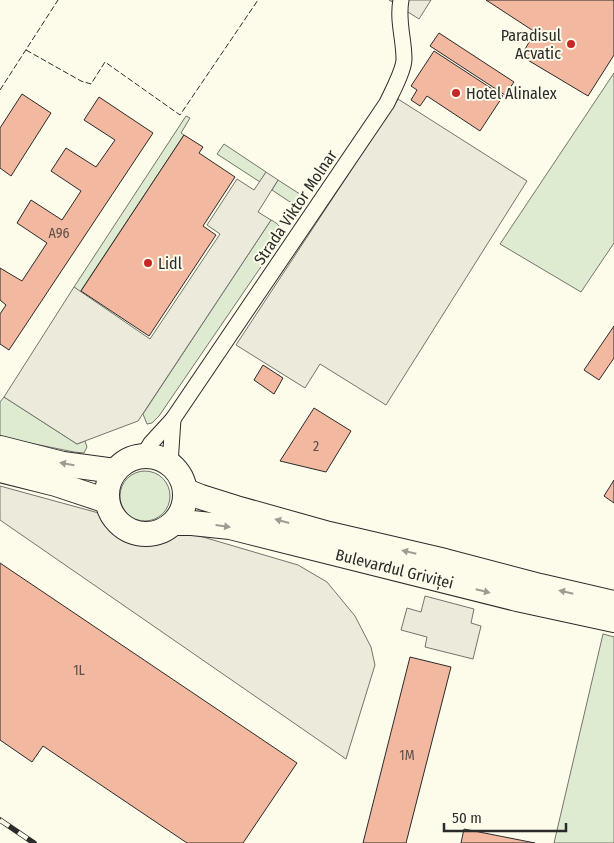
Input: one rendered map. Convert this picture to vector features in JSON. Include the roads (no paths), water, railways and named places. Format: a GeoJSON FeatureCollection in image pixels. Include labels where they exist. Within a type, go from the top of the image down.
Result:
{"type":"FeatureCollection","features":[{"type":"Feature","properties":{"kind":"main road"},"geometry":{"type":"LineString","coordinates":[[0,448],[63,464],[115,471]]}},
{"type":"Feature","properties":{"kind":"main road"},"geometry":{"type":"LineString","coordinates":[[143,456],[152,456],[170,464],[181,476],[186,491],[182,511],[174,523],[167,529],[150,534],[140,534],[124,528],[109,509],[107,501],[108,486],[115,471],[130,459],[143,456]]}},
{"type":"Feature","properties":{"kind":"main road"},"geometry":{"type":"LineString","coordinates":[[0,470],[56,484],[107,501]]}},
{"type":"Feature","properties":{"kind":"main road","name":"Bulevardul Griviței"},"geometry":{"type":"LineString","coordinates":[[186,491],[236,508],[329,534],[614,603]]}},
{"type":"Feature","properties":{"kind":"main road","name":"Bulevardul Griviței"},"geometry":{"type":"LineString","coordinates":[[174,523],[192,522],[230,527],[517,600],[614,620]]}},
{"type":"Feature","properties":{"kind":"street","name":"Strada Viktor Molnar"},"geometry":{"type":"LineString","coordinates":[[143,456],[173,419],[387,102],[404,61],[399,11],[401,0]]}},
{"type":"Feature","properties":{"kind":"street"},"geometry":{"type":"LineString","coordinates":[[170,464],[173,419]]}},
{"type":"Feature","properties":{"kind":"railway"},"geometry":{"type":"LineString","coordinates":[[0,820],[34,843]]}},
{"type":"Feature","properties":{"kind":"place","name":"Paradisul Acvatic"},"geometry":{"type":"Point","coordinates":[571,44]}},
{"type":"Feature","properties":{"kind":"place","name":"Hotel Alinalex"},"geometry":{"type":"Point","coordinates":[456,93]}},
{"type":"Feature","properties":{"kind":"place","name":"Lidl"},"geometry":{"type":"Point","coordinates":[148,263]}}]}
